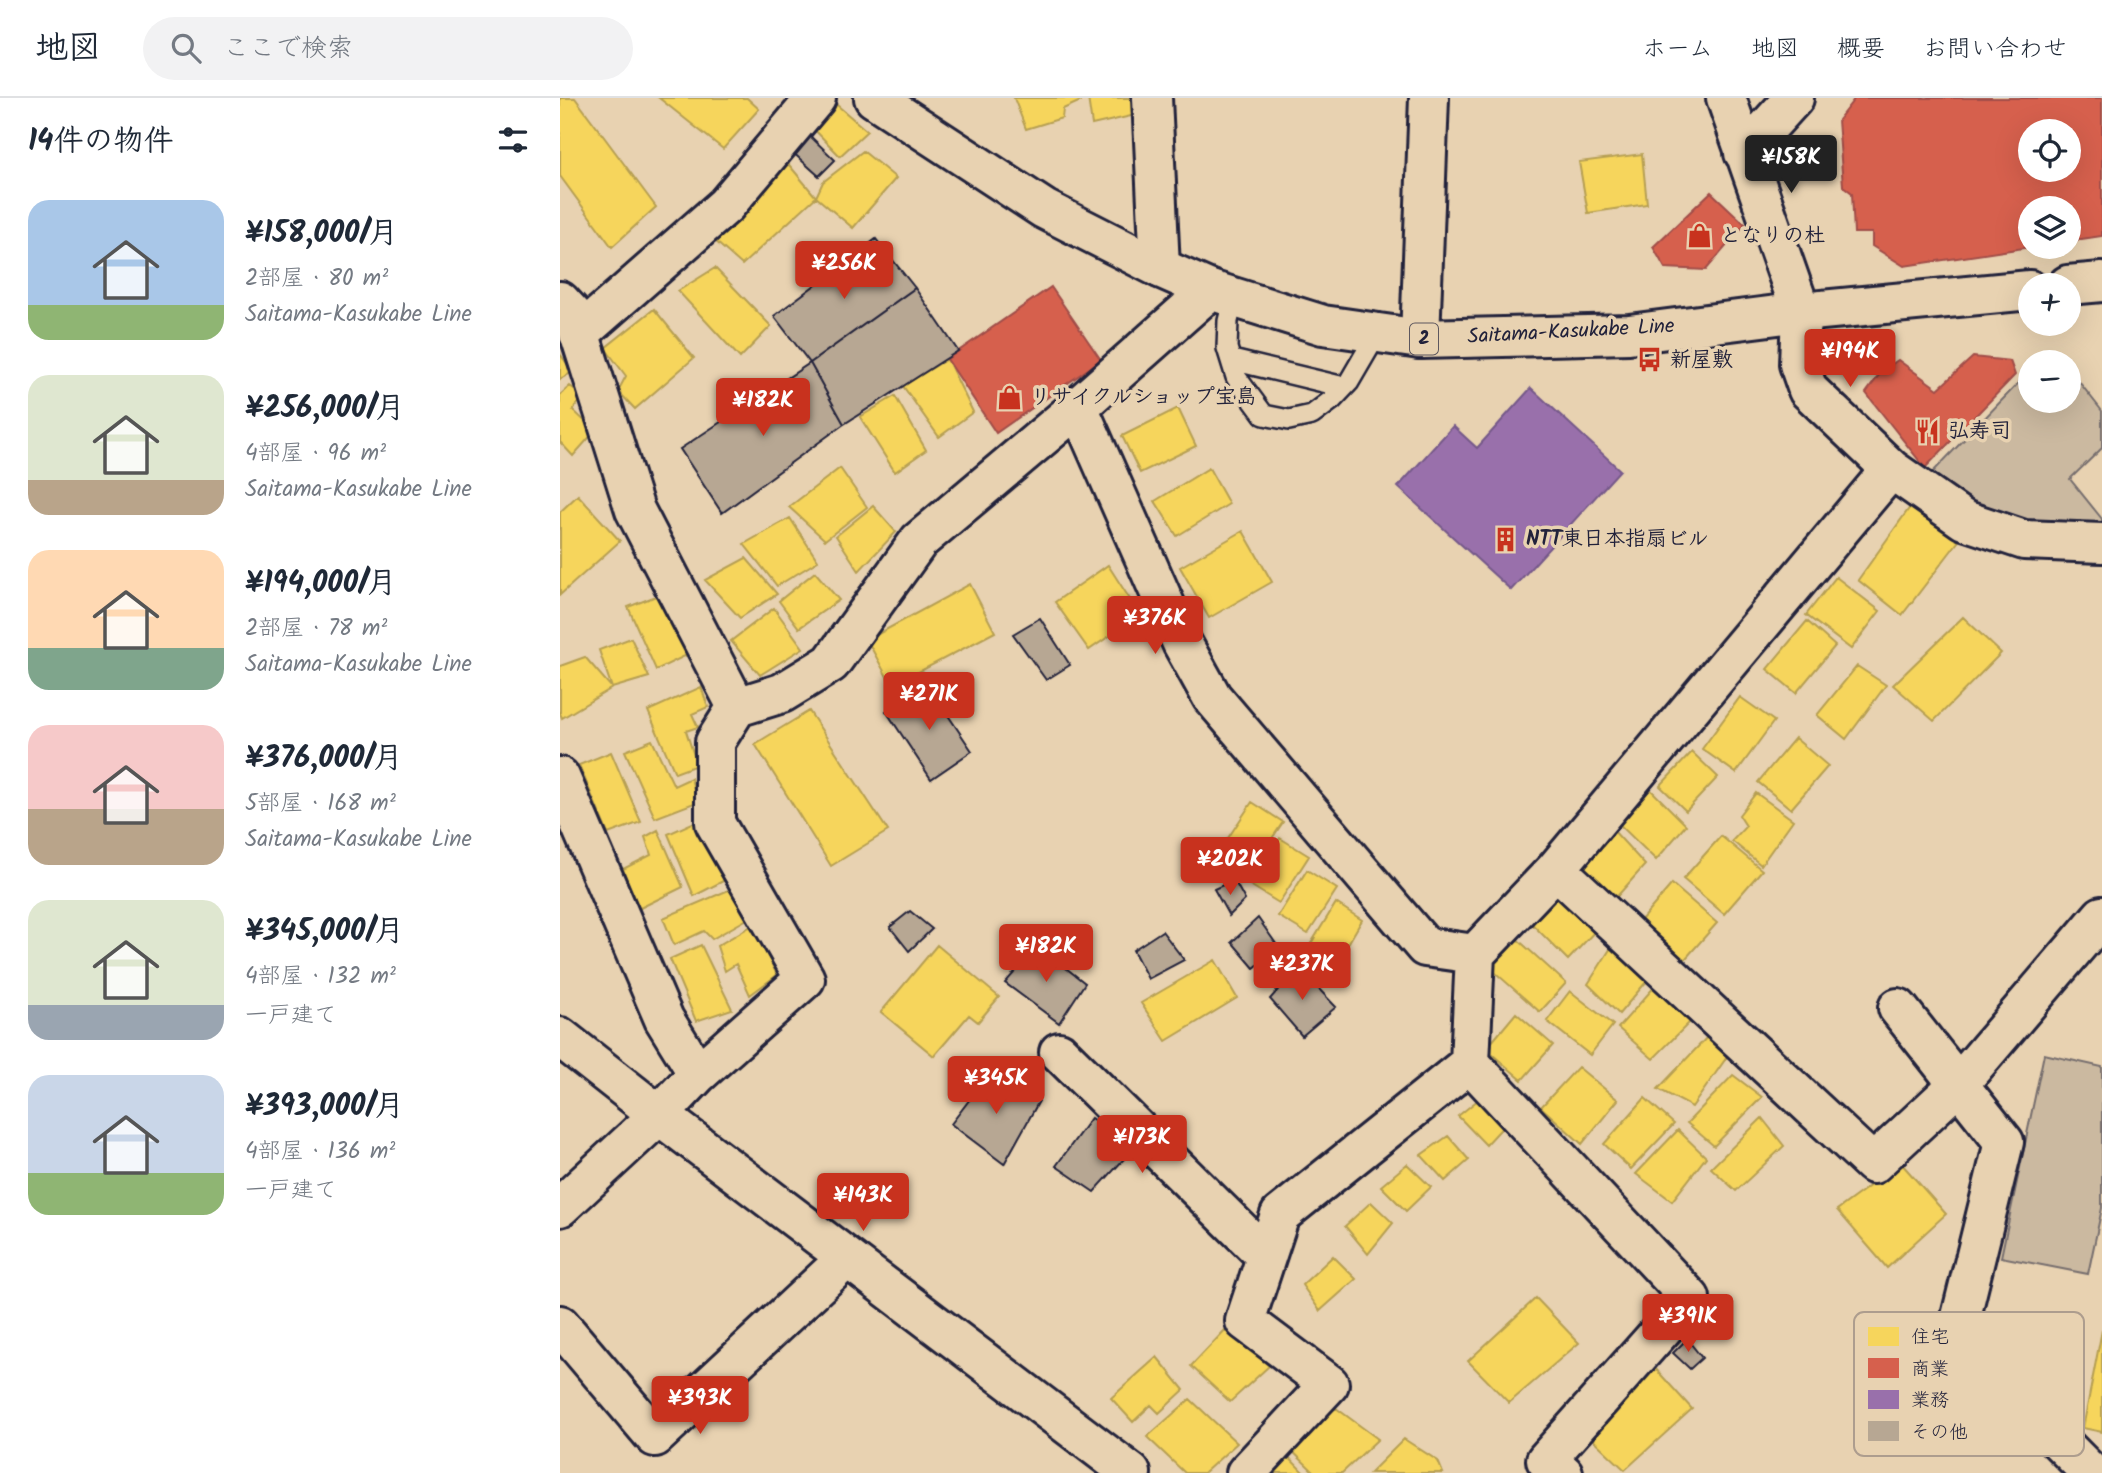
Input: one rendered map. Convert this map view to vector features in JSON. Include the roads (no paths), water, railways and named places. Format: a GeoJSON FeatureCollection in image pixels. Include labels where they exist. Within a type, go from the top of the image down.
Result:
{"type":"FeatureCollection","features":[{"type":"Feature","properties":{"kind":"street"},"geometry":{"type":"LineString","coordinates":[[579,334],[726,205],[816,98]]}},
{"type":"Feature","properties":{"kind":"street","name":"Saitama-Kasukabe Line"},"geometry":{"type":"LineString","coordinates":[[874,98],[1044,209],[1160,268],[1222,293],[1323,325],[1420,339],[1629,334],[1801,312],[2018,291]]}},
{"type":"Feature","properties":{"kind":"street"},"geometry":{"type":"LineString","coordinates":[[1152,98],[1160,268]]}},
{"type":"Feature","properties":{"kind":"street"},"geometry":{"type":"LineString","coordinates":[[1420,339],[1429,98]]}},
{"type":"Feature","properties":{"kind":"street"},"geometry":{"type":"LineString","coordinates":[[1726,98],[1801,312],[1799,364],[1808,390],[1891,469],[1964,520],[2024,540],[2102,543]]}},
{"type":"Feature","properties":{"kind":"street"},"geometry":{"type":"LineString","coordinates":[[1744,153],[1794,98]]}},
{"type":"Feature","properties":{"kind":"street"},"geometry":{"type":"LineString","coordinates":[[2081,284],[2102,282]]}},
{"type":"Feature","properties":{"kind":"street"},"geometry":{"type":"LineString","coordinates":[[560,1207],[659,1115],[698,1074],[804,979],[715,824],[715,742],[737,707],[782,693],[831,663],[919,541],[1079,407],[1222,293]]}},
{"type":"Feature","properties":{"kind":"street"},"geometry":{"type":"LineString","coordinates":[[560,301],[574,316],[635,510],[737,707]]}},
{"type":"Feature","properties":{"kind":"street"},"geometry":{"type":"LineString","coordinates":[[1079,407],[1182,643],[1212,697],[1424,947],[1475,954]]}},
{"type":"Feature","properties":{"kind":"street"},"geometry":{"type":"LineString","coordinates":[[1563,1473],[1546,1460],[1689,1298],[1470,1063],[1475,954],[1556,869],[1891,469]]}},
{"type":"Feature","properties":{"kind":"street"},"geometry":{"type":"LineString","coordinates":[[560,777],[664,1019],[698,1074]]}},
{"type":"Feature","properties":{"kind":"street"},"geometry":{"type":"LineString","coordinates":[[1556,869],[1873,1164],[1958,1085],[2102,916]]}},
{"type":"Feature","properties":{"kind":"street"},"geometry":{"type":"LineString","coordinates":[[1898,1008],[2004,1142],[1962,1312]]}},
{"type":"Feature","properties":{"kind":"street"},"geometry":{"type":"LineString","coordinates":[[560,1037],[1131,1473]]}},
{"type":"Feature","properties":{"kind":"street"},"geometry":{"type":"LineString","coordinates":[[1059,1052],[1266,1256]]}},
{"type":"Feature","properties":{"kind":"street"},"geometry":{"type":"LineString","coordinates":[[1246,1473],[1329,1384],[1245,1321],[1280,1214],[1470,1063]]}},
{"type":"Feature","properties":{"kind":"street"},"geometry":{"type":"LineString","coordinates":[[560,1325],[655,1437],[847,1258]]}},
{"type":"Feature","properties":{"kind":"street"},"geometry":{"type":"LineString","coordinates":[[2074,1456],[2091,1473]]}},
{"type":"Feature","properties":{"kind":"lane"},"geometry":{"type":"LineString","coordinates":[[1222,293],[1228,321],[1227,348],[1236,377],[1264,415],[1289,420],[1312,415],[1332,400],[1349,382],[1377,334]]}},
{"type":"Feature","properties":{"kind":"lane"},"geometry":{"type":"LineString","coordinates":[[1232,360],[1344,387]]}},
{"type":"Feature","properties":{"kind":"place","name":"となりの杜"},"geometry":{"type":"Point","coordinates":[1700,236]}},
{"type":"Feature","properties":{"kind":"place","name":"新屋敷"},"geometry":{"type":"Point","coordinates":[1650,360]}},
{"type":"Feature","properties":{"kind":"place","name":"リサイクルショップ宝島"},"geometry":{"type":"Point","coordinates":[1010,397]}},
{"type":"Feature","properties":{"kind":"place","name":"弘寿司"},"geometry":{"type":"Point","coordinates":[1928,431]}},
{"type":"Feature","properties":{"kind":"place","name":"NTT東日本指扇ビル"},"geometry":{"type":"Point","coordinates":[1506,539]}}]}
